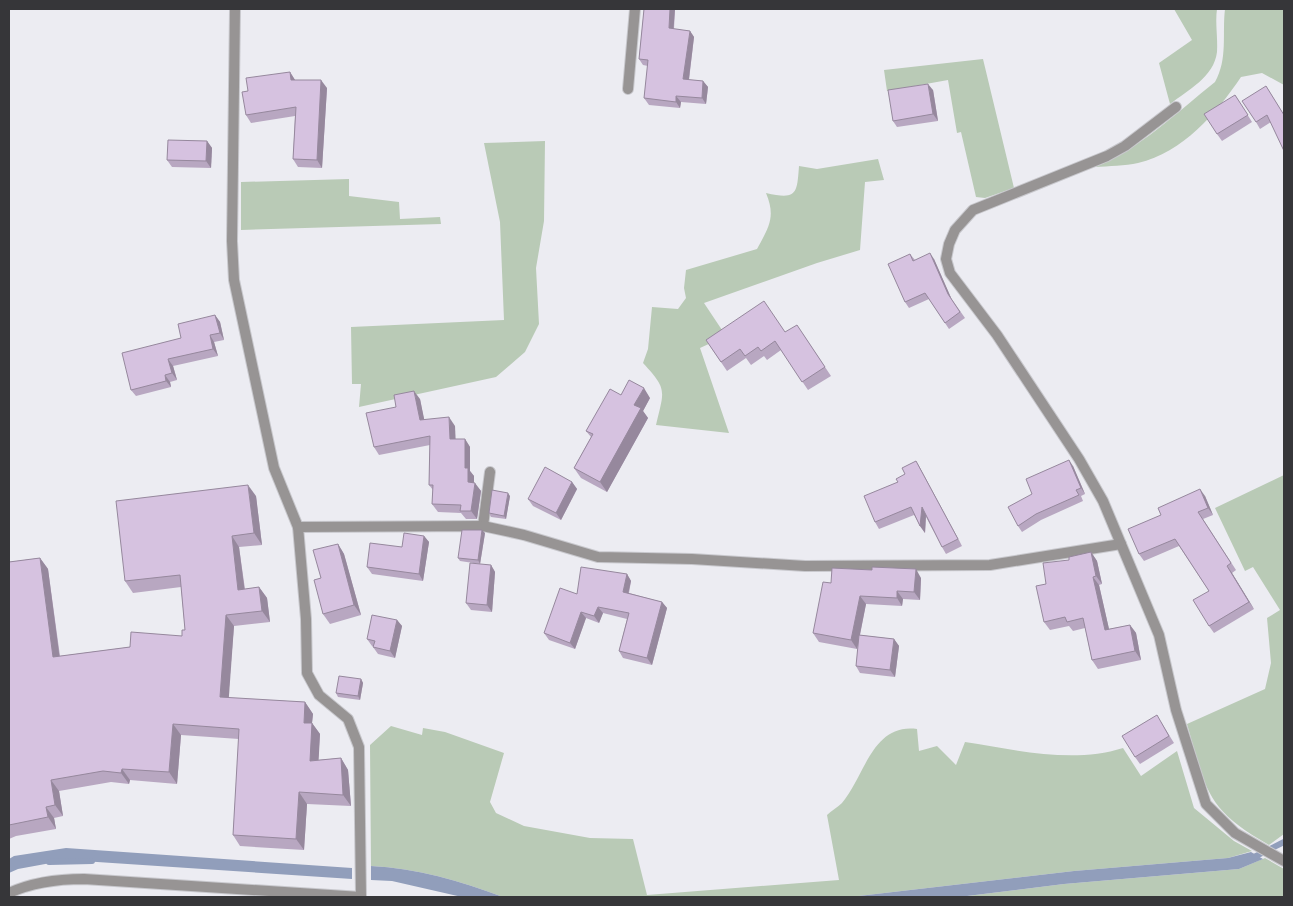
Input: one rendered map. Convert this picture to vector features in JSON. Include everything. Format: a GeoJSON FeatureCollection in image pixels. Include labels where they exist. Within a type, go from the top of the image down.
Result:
{"type":"FeatureCollection","features":[{"type":"Feature","properties":{"kind":"street"},"geometry":{"type":"LineString","coordinates":[[9,893],[26,886],[58,879],[84,879],[361,897],[359,747],[348,719],[319,695],[307,673],[306,619],[298,527],[274,468],[234,280],[232,241],[235,9]]}},
{"type":"Feature","properties":{"kind":"street"},"geometry":{"type":"LineString","coordinates":[[628,89],[635,9]]}},
{"type":"Feature","properties":{"kind":"street"},"geometry":{"type":"LineString","coordinates":[[1176,107],[1125,146],[1107,156],[973,210],[955,230],[946,259],[950,273],[997,335],[1079,459],[1103,501],[1159,635],[1176,710],[1206,804],[1235,833],[1284,861]]}},
{"type":"Feature","properties":{"kind":"street"},"geometry":{"type":"LineString","coordinates":[[483,526],[490,472]]}},
{"type":"Feature","properties":{"kind":"street"},"geometry":{"type":"LineString","coordinates":[[298,527],[483,526],[524,535],[598,557],[692,559],[804,566],[990,565],[1121,544]]}},
{"type":"Feature","properties":{"kind":"green space"},"geometry":{"type":"Polygon","coordinates":[[[1174,9],[1217,9],[1217,52],[1215,61],[1206,76],[1170,104],[1159,63],[1192,40],[1174,9]]]}},
{"type":"Feature","properties":{"kind":"green space"},"geometry":{"type":"Polygon","coordinates":[[[1225,9],[1284,9],[1284,85],[1262,73],[1241,77],[1209,118],[1184,141],[1170,150],[1138,163],[1095,167],[1143,140],[1215,82],[1222,64],[1225,9]]]}},
{"type":"Feature","properties":{"kind":"green space"},"geometry":{"type":"Polygon","coordinates":[[[983,59],[1014,188],[985,198],[976,197],[961,132],[957,133],[948,80],[887,91],[884,70],[983,59]]]}},
{"type":"Feature","properties":{"kind":"green space"},"geometry":{"type":"Polygon","coordinates":[[[545,141],[544,221],[536,268],[539,324],[525,352],[496,377],[359,407],[361,384],[352,384],[351,327],[504,320],[500,222],[484,143],[545,141]]]}},
{"type":"Feature","properties":{"kind":"green space"},"geometry":{"type":"Polygon","coordinates":[[[878,159],[884,180],[865,182],[860,250],[817,263],[704,303],[726,336],[700,348],[729,433],[656,425],[662,391],[657,379],[643,363],[648,349],[652,307],[678,309],[686,298],[684,288],[686,270],[757,249],[770,222],[771,215],[766,193],[784,196],[793,193],[796,189],[799,166],[817,169],[878,159]]]}},
{"type":"Feature","properties":{"kind":"green space"},"geometry":{"type":"Polygon","coordinates":[[[349,179],[349,196],[399,202],[400,219],[440,217],[441,224],[241,230],[241,182],[349,179]]]}},
{"type":"Feature","properties":{"kind":"green space"},"geometry":{"type":"Polygon","coordinates":[[[1284,475],[1284,834],[1269,845],[1248,832],[1220,809],[1205,782],[1187,724],[1265,689],[1271,663],[1267,618],[1280,610],[1253,567],[1245,571],[1215,508],[1284,475]]]}},
{"type":"Feature","properties":{"kind":"green space"},"geometry":{"type":"Polygon","coordinates":[[[391,726],[422,735],[423,728],[445,732],[504,753],[490,802],[496,813],[524,826],[590,838],[633,839],[647,895],[839,880],[827,815],[842,803],[871,754],[880,743],[890,734],[902,729],[917,729],[919,751],[937,746],[956,765],[965,742],[1024,752],[1064,755],[1104,753],[1123,748],[1141,776],[1177,751],[1194,808],[1234,841],[1252,851],[1228,858],[1074,871],[850,897],[503,897],[421,872],[371,866],[370,745],[391,726]]]}},
{"type":"Feature","properties":{"kind":"green space"},"geometry":{"type":"Polygon","coordinates":[[[1265,858],[1284,869],[1284,897],[959,897],[1064,884],[1239,869],[1265,858]]]}},
{"type":"Feature","properties":{"kind":"water"},"geometry":{"type":"Polygon","coordinates":[[[66,848],[352,868],[352,879],[67,860],[18,869],[9,873],[9,859],[14,856],[66,848]]]}},
{"type":"Feature","properties":{"kind":"water"},"geometry":{"type":"Polygon","coordinates":[[[1251,852],[1263,859],[1239,869],[1064,884],[959,897],[850,897],[1074,871],[1228,858],[1251,852]]]}},
{"type":"Feature","properties":{"kind":"water"},"geometry":{"type":"Polygon","coordinates":[[[371,866],[421,872],[503,897],[462,897],[392,881],[371,880],[371,866]]]}},
{"type":"Feature","properties":{"kind":"building"},"geometry":{"type":"Polygon","coordinates":[[[644,9],[670,9],[669,28],[690,31],[683,79],[703,81],[702,98],[676,96],[676,102],[644,98],[648,60],[639,59],[644,9]]]}},
{"type":"Feature","properties":{"kind":"building"},"geometry":{"type":"Polygon","coordinates":[[[290,72],[291,80],[321,80],[317,160],[293,159],[296,107],[246,115],[242,92],[248,91],[246,78],[290,72]]]}},
{"type":"Feature","properties":{"kind":"building"},"geometry":{"type":"Polygon","coordinates":[[[928,84],[933,114],[893,121],[888,90],[928,84]]]}},
{"type":"Feature","properties":{"kind":"building"},"geometry":{"type":"Polygon","coordinates":[[[1266,86],[1284,115],[1284,151],[1267,115],[1256,122],[1242,101],[1266,86]]]}},
{"type":"Feature","properties":{"kind":"building"},"geometry":{"type":"Polygon","coordinates":[[[1235,95],[1248,115],[1217,134],[1204,114],[1235,95]]]}},
{"type":"Feature","properties":{"kind":"building"},"geometry":{"type":"Polygon","coordinates":[[[168,140],[207,141],[206,161],[167,160],[168,140]]]}},
{"type":"Feature","properties":{"kind":"building"},"geometry":{"type":"Polygon","coordinates":[[[930,253],[948,294],[960,312],[945,323],[925,293],[905,302],[888,264],[910,254],[913,261],[930,253]]]}},
{"type":"Feature","properties":{"kind":"building"},"geometry":{"type":"Polygon","coordinates":[[[764,301],[785,332],[797,325],[825,367],[802,382],[775,341],[761,351],[758,347],[745,356],[740,349],[721,362],[706,340],[764,301]]]}},
{"type":"Feature","properties":{"kind":"building"},"geometry":{"type":"Polygon","coordinates":[[[215,315],[220,333],[210,335],[213,349],[168,359],[172,373],[165,375],[166,381],[131,390],[122,353],[181,338],[178,324],[215,315]]]}},
{"type":"Feature","properties":{"kind":"building"},"geometry":{"type":"Polygon","coordinates":[[[629,380],[644,388],[634,405],[641,408],[600,482],[574,468],[593,434],[586,431],[610,389],[621,395],[629,380]]]}},
{"type":"Feature","properties":{"kind":"building"},"geometry":{"type":"Polygon","coordinates":[[[414,391],[420,420],[449,417],[450,439],[465,439],[465,468],[468,468],[468,482],[475,483],[471,511],[460,511],[461,505],[432,504],[433,485],[429,485],[430,436],[374,447],[366,413],[396,407],[394,395],[414,391]]]}},
{"type":"Feature","properties":{"kind":"building"},"geometry":{"type":"Polygon","coordinates":[[[1069,460],[1081,488],[1076,490],[1079,495],[1036,514],[1018,526],[1008,507],[1032,494],[1026,479],[1069,460]]]}},
{"type":"Feature","properties":{"kind":"building"},"geometry":{"type":"Polygon","coordinates":[[[916,461],[958,539],[942,547],[922,507],[920,526],[911,507],[875,522],[864,496],[898,482],[896,479],[905,474],[902,468],[916,461]]]}},
{"type":"Feature","properties":{"kind":"building"},"geometry":{"type":"Polygon","coordinates":[[[545,467],[572,482],[556,513],[528,499],[545,467]]]}},
{"type":"Feature","properties":{"kind":"building"},"geometry":{"type":"Polygon","coordinates":[[[248,485],[254,533],[232,536],[238,590],[259,587],[262,611],[226,615],[220,697],[305,702],[304,723],[312,723],[310,761],[341,758],[343,795],[299,792],[296,839],[233,835],[239,729],[173,724],[169,772],[122,769],[121,773],[103,771],[51,780],[55,805],[46,807],[48,817],[9,825],[9,562],[40,558],[53,657],[130,647],[131,632],[182,636],[182,630],[185,630],[180,575],[125,581],[116,501],[248,485]]]}},
{"type":"Feature","properties":{"kind":"building"},"geometry":{"type":"Polygon","coordinates":[[[1200,489],[1208,508],[1198,512],[1231,563],[1227,566],[1249,602],[1209,626],[1193,600],[1209,591],[1175,539],[1139,554],[1128,529],[1161,515],[1158,508],[1200,489]]]}},
{"type":"Feature","properties":{"kind":"building"},"geometry":{"type":"Polygon","coordinates":[[[492,490],[508,493],[504,516],[489,513],[492,490]]]}},
{"type":"Feature","properties":{"kind":"building"},"geometry":{"type":"Polygon","coordinates":[[[462,530],[482,530],[478,560],[458,558],[462,530]]]}},
{"type":"Feature","properties":{"kind":"building"},"geometry":{"type":"Polygon","coordinates":[[[404,533],[424,536],[419,574],[367,567],[370,543],[402,547],[404,533]]]}},
{"type":"Feature","properties":{"kind":"building"},"geometry":{"type":"Polygon","coordinates":[[[338,544],[354,605],[323,614],[314,580],[321,578],[313,550],[338,544]]]}},
{"type":"Feature","properties":{"kind":"building"},"geometry":{"type":"Polygon","coordinates":[[[1091,552],[1096,576],[1093,577],[1105,630],[1130,625],[1135,651],[1092,660],[1083,618],[1067,622],[1065,617],[1044,622],[1036,586],[1046,584],[1043,563],[1069,560],[1069,557],[1091,552]]]}},
{"type":"Feature","properties":{"kind":"building"},"geometry":{"type":"Polygon","coordinates":[[[470,563],[491,565],[487,605],[466,603],[470,563]]]}},
{"type":"Feature","properties":{"kind":"building"},"geometry":{"type":"Polygon","coordinates":[[[581,567],[627,574],[623,592],[662,602],[647,658],[619,651],[629,613],[598,607],[594,616],[581,612],[570,643],[544,633],[560,588],[577,594],[581,567]]]}},
{"type":"Feature","properties":{"kind":"building"},"geometry":{"type":"Polygon","coordinates":[[[872,567],[916,569],[914,592],[897,591],[897,598],[860,596],[851,640],[813,633],[823,582],[831,583],[832,568],[872,570],[872,567]]]}},
{"type":"Feature","properties":{"kind":"building"},"geometry":{"type":"Polygon","coordinates":[[[372,615],[397,620],[390,651],[373,647],[375,641],[367,639],[372,615]]]}},
{"type":"Feature","properties":{"kind":"building"},"geometry":{"type":"Polygon","coordinates":[[[859,635],[894,639],[890,670],[856,666],[859,635]]]}},
{"type":"Feature","properties":{"kind":"building"},"geometry":{"type":"Polygon","coordinates":[[[339,676],[361,679],[358,696],[336,693],[339,676]]]}},
{"type":"Feature","properties":{"kind":"building"},"geometry":{"type":"Polygon","coordinates":[[[1157,715],[1169,736],[1135,757],[1122,736],[1157,715]]]}},
{"type":"Feature","properties":{"kind":"waterway"},"geometry":{"type":"LineString","coordinates":[[1250,859],[1284,842]]}},
{"type":"Feature","properties":{"kind":"waterway"},"geometry":{"type":"LineString","coordinates":[[49,862],[92,861]]}}]}
